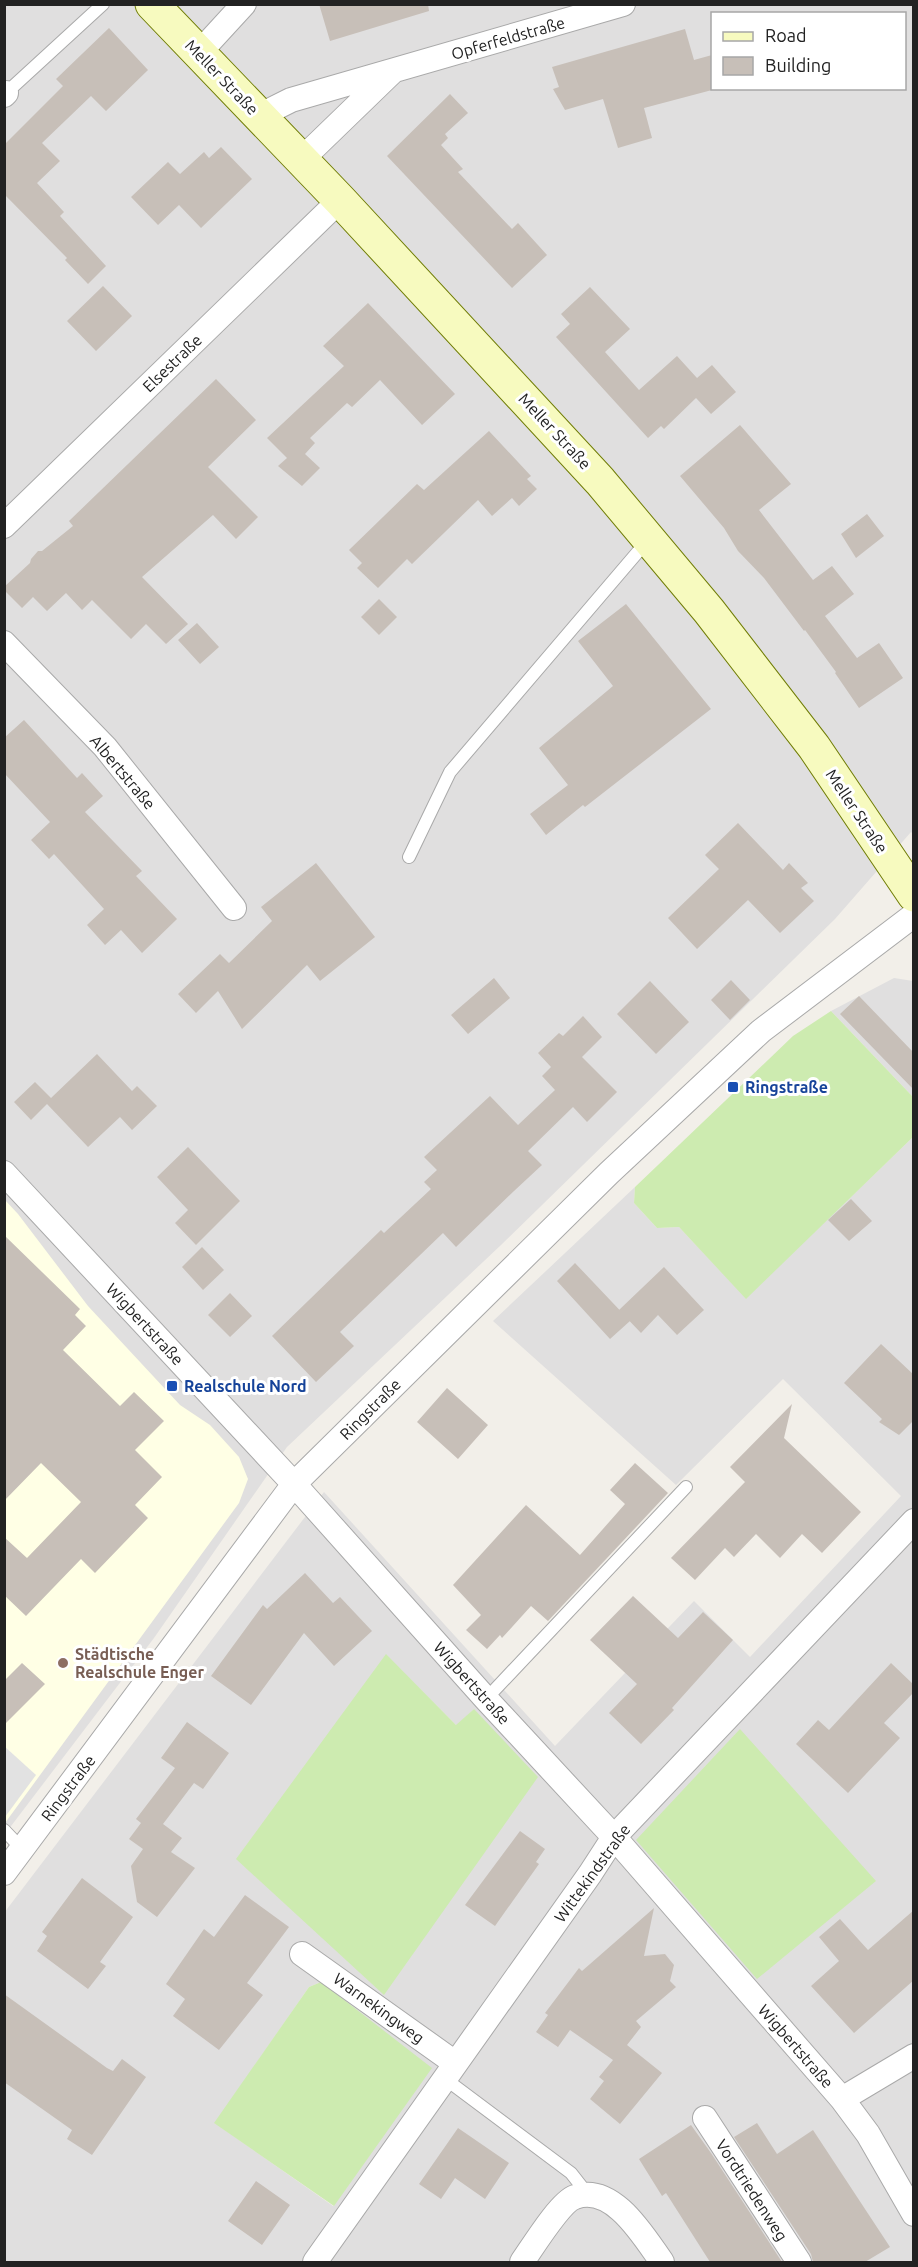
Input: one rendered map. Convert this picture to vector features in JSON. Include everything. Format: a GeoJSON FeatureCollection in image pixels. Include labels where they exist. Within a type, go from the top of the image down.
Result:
{"type":"FeatureCollection","features":[{"type":"Feature","properties":{"kind":"main road","name":"Meller Straße"},"geometry":{"type":"LineString","coordinates":[[152,4],[340,200],[600,481],[709,611],[814,747],[914,895]]}},
{"type":"Feature","properties":{"kind":"street"},"geometry":{"type":"LineString","coordinates":[[199,53],[244,4]]}},
{"type":"Feature","properties":{"kind":"street","name":"Opferfeldstraße"},"geometry":{"type":"LineString","coordinates":[[259,116],[291,100],[623,4]]}},
{"type":"Feature","properties":{"kind":"street","name":"Opferfeldstraße"},"geometry":{"type":"LineString","coordinates":[[301,160],[393,71]]}},
{"type":"Feature","properties":{"kind":"street","name":"Elsestraße"},"geometry":{"type":"LineString","coordinates":[[4,526],[340,200]]}},
{"type":"Feature","properties":{"kind":"street","name":"Albertstraße"},"geometry":{"type":"LineString","coordinates":[[4,643],[105,747],[234,908]]}},
{"type":"Feature","properties":{"kind":"street","name":"Ringstraße"},"geometry":{"type":"LineString","coordinates":[[4,1873],[294,1484],[609,1173],[761,1031],[914,915]]}},
{"type":"Feature","properties":{"kind":"street","name":"Wigbertstraße"},"geometry":{"type":"LineString","coordinates":[[4,1173],[294,1484],[486,1699],[614,1837],[842,2099],[868,2134],[914,2214]]}},
{"type":"Feature","properties":{"kind":"street","name":"Wittekindstraße"},"geometry":{"type":"LineString","coordinates":[[315,2262],[614,1837],[914,1521]]}},
{"type":"Feature","properties":{"kind":"street","name":"Warnekingweg"},"geometry":{"type":"LineString","coordinates":[[302,1954],[450,2071]]}},
{"type":"Feature","properties":{"kind":"street"},"geometry":{"type":"LineString","coordinates":[[842,2099],[914,2055]]}},
{"type":"Feature","properties":{"kind":"street","name":"Vordtriedenweg"},"geometry":{"type":"LineString","coordinates":[[705,2118],[799,2262]]}},
{"type":"Feature","properties":{"kind":"street"},"geometry":{"type":"LineString","coordinates":[[522,2262],[561,2208],[574,2197],[588,2196],[607,2199],[621,2210],[642,2233],[662,2262]]}},
{"type":"Feature","properties":{"kind":"lane"},"geometry":{"type":"LineString","coordinates":[[5,94],[103,4]]}},
{"type":"Feature","properties":{"kind":"lane"},"geometry":{"type":"LineString","coordinates":[[409,857],[450,772],[649,539]]}},
{"type":"Feature","properties":{"kind":"lane"},"geometry":{"type":"LineString","coordinates":[[486,1699],[686,1487]]}},
{"type":"Feature","properties":{"kind":"lane"},"geometry":{"type":"LineString","coordinates":[[4,1830],[22,1849]]}},
{"type":"Feature","properties":{"kind":"lane"},"geometry":{"type":"LineString","coordinates":[[450,2071],[572,2173],[588,2196]]}},
{"type":"Feature","properties":{"kind":"shaded area"},"geometry":{"type":"Polygon","coordinates":[[[5,5],[913,5],[913,834],[911,832],[835,919],[501,1245],[287,1447],[154,1638],[5,1834],[5,5]]]}},
{"type":"Feature","properties":{"kind":"shaded area"},"geometry":{"type":"Polygon","coordinates":[[[894,978],[913,981],[913,1097],[831,1011],[894,978]]]}},
{"type":"Feature","properties":{"kind":"shaded area"},"geometry":{"type":"Polygon","coordinates":[[[913,1137],[913,2262],[5,2262],[4,1913],[324,1492],[555,1746],[694,1601],[750,1657],[901,1496],[783,1379],[676,1485],[493,1321],[635,1187],[634,1203],[657,1228],[679,1227],[746,1298],[913,1137]],[[386,1655],[384,1995],[474,1709],[457,1726],[386,1655]],[[321,1982],[309,1987],[215,2123],[334,2206],[321,1982]]]}},
{"type":"Feature","properties":{"kind":"shaded area","name":"Städtische Realschule Enger"},"geometry":{"type":"Polygon","coordinates":[[[5,1200],[88,1306],[180,1405],[210,1425],[239,1457],[248,1479],[239,1503],[5,1823],[5,1200]]]}},
{"type":"Feature","properties":{"kind":"shaded area"},"geometry":{"type":"Polygon","coordinates":[[[4,1746],[36,1775],[5,1817],[4,1817],[4,1746]]]}},
{"type":"Feature","properties":{"kind":"green space"},"geometry":{"type":"Polygon","coordinates":[[[831,1011],[913,1097],[913,1137],[746,1299],[679,1227],[657,1228],[634,1203],[635,1187],[793,1036],[831,1011]]]}},
{"type":"Feature","properties":{"kind":"green space"},"geometry":{"type":"Polygon","coordinates":[[[386,1654],[456,1725],[474,1709],[538,1777],[384,1995],[236,1859],[386,1654]]]}},
{"type":"Feature","properties":{"kind":"green space"},"geometry":{"type":"Polygon","coordinates":[[[740,1729],[876,1881],[757,1979],[636,1840],[740,1729]]]}},
{"type":"Feature","properties":{"kind":"green space"},"geometry":{"type":"Polygon","coordinates":[[[321,1982],[432,2068],[334,2206],[214,2123],[309,1987],[321,1982]]]}},
{"type":"Feature","properties":{"kind":"building"},"geometry":{"type":"Polygon","coordinates":[[[319,4],[428,4],[429,11],[330,41],[319,4]]]}},
{"type":"Feature","properties":{"kind":"building"},"geometry":{"type":"Polygon","coordinates":[[[109,28],[148,70],[106,111],[91,96],[42,143],[60,161],[37,183],[64,212],[60,216],[106,266],[88,284],[65,260],[67,258],[4,194],[4,145],[63,86],[56,79],[109,28]]]}},
{"type":"Feature","properties":{"kind":"building"},"geometry":{"type":"Polygon","coordinates":[[[685,29],[694,60],[711,55],[712,90],[644,108],[652,138],[618,148],[603,99],[565,110],[553,89],[559,87],[552,67],[685,29]]]}},
{"type":"Feature","properties":{"kind":"building"},"geometry":{"type":"Polygon","coordinates":[[[450,94],[468,113],[445,134],[448,138],[441,145],[463,169],[458,172],[512,229],[518,223],[547,255],[512,288],[387,156],[450,94]]]}},
{"type":"Feature","properties":{"kind":"building"},"geometry":{"type":"Polygon","coordinates":[[[221,147],[252,179],[201,228],[179,205],[158,225],[131,197],[168,162],[180,174],[204,152],[209,158],[221,147]]]}},
{"type":"Feature","properties":{"kind":"building"},"geometry":{"type":"Polygon","coordinates":[[[103,286],[132,316],[96,351],[67,321],[103,286]]]}},
{"type":"Feature","properties":{"kind":"building"},"geometry":{"type":"Polygon","coordinates":[[[590,287],[630,329],[605,352],[639,390],[677,356],[697,378],[712,365],[736,392],[711,414],[696,398],[664,429],[661,426],[648,438],[556,337],[570,324],[561,314],[590,287]]]}},
{"type":"Feature","properties":{"kind":"building"},"geometry":{"type":"Polygon","coordinates":[[[368,303],[455,394],[422,425],[380,380],[352,407],[347,403],[310,438],[315,443],[305,454],[320,468],[302,486],[278,466],[287,458],[267,438],[344,366],[323,346],[368,303]]]}},
{"type":"Feature","properties":{"kind":"building"},"geometry":{"type":"Polygon","coordinates":[[[216,379],[256,420],[208,467],[258,517],[236,539],[213,515],[142,577],[188,624],[166,644],[146,624],[131,639],[92,600],[82,610],[66,593],[47,611],[33,597],[22,608],[4,590],[4,587],[30,563],[38,551],[42,551],[73,526],[69,521],[216,379]]]}},
{"type":"Feature","properties":{"kind":"building"},"geometry":{"type":"Polygon","coordinates":[[[740,425],[791,484],[759,510],[813,580],[832,566],[854,594],[825,616],[857,658],[879,643],[903,678],[859,708],[805,630],[764,578],[738,551],[724,528],[680,476],[740,425]]]}},
{"type":"Feature","properties":{"kind":"building"},"geometry":{"type":"Polygon","coordinates":[[[489,431],[531,476],[527,479],[537,489],[519,506],[512,498],[492,516],[478,500],[412,564],[407,559],[378,588],[357,568],[362,563],[349,550],[417,484],[424,490],[489,431]]]}},
{"type":"Feature","properties":{"kind":"building"},"geometry":{"type":"Polygon","coordinates":[[[867,514],[884,536],[856,558],[841,534],[867,514]]]}},
{"type":"Feature","properties":{"kind":"building"},"geometry":{"type":"Polygon","coordinates":[[[379,599],[397,617],[379,635],[361,617],[379,599]]]}},
{"type":"Feature","properties":{"kind":"building"},"geometry":{"type":"Polygon","coordinates":[[[626,604],[711,709],[546,835],[530,814],[568,785],[539,748],[613,686],[578,641],[626,604]]]}},
{"type":"Feature","properties":{"kind":"building"},"geometry":{"type":"Polygon","coordinates":[[[197,623],[219,647],[200,664],[178,640],[197,623]]]}},
{"type":"Feature","properties":{"kind":"building"},"geometry":{"type":"Polygon","coordinates":[[[24,720],[77,778],[82,773],[103,796],[85,812],[142,871],[136,876],[177,919],[142,953],[121,930],[105,945],[87,925],[104,909],[54,854],[49,859],[31,840],[50,822],[4,773],[4,738],[24,720]]]}},
{"type":"Feature","properties":{"kind":"building"},"geometry":{"type":"Polygon","coordinates":[[[738,823],[783,870],[789,863],[808,883],[801,888],[814,901],[780,933],[748,900],[697,949],[668,918],[719,869],[705,855],[738,823]]]}},
{"type":"Feature","properties":{"kind":"building"},"geometry":{"type":"Polygon","coordinates":[[[316,863],[375,937],[320,981],[307,965],[242,1029],[218,991],[196,1013],[178,994],[220,954],[229,963],[272,921],[261,907],[316,863]]]}},
{"type":"Feature","properties":{"kind":"building"},"geometry":{"type":"Polygon","coordinates":[[[494,978],[510,998],[468,1034],[451,1015],[494,978]]]}},
{"type":"Feature","properties":{"kind":"building"},"geometry":{"type":"Polygon","coordinates":[[[731,980],[750,1000],[730,1020],[711,1000],[731,980]]]}},
{"type":"Feature","properties":{"kind":"building"},"geometry":{"type":"Polygon","coordinates":[[[650,981],[689,1022],[656,1054],[617,1014],[650,981]]]}},
{"type":"Feature","properties":{"kind":"building"},"geometry":{"type":"Polygon","coordinates":[[[859,996],[914,1053],[914,1090],[840,1014],[859,996]]]}},
{"type":"Feature","properties":{"kind":"building"},"geometry":{"type":"Polygon","coordinates":[[[583,1016],[602,1037],[582,1057],[617,1092],[587,1122],[573,1107],[528,1151],[542,1165],[456,1247],[443,1233],[340,1332],[354,1346],[316,1382],[272,1336],[381,1230],[384,1233],[431,1189],[424,1182],[437,1170],[424,1157],[490,1096],[518,1125],[555,1090],[542,1076],[551,1067],[538,1053],[559,1033],[563,1036],[583,1016]]]}},
{"type":"Feature","properties":{"kind":"building"},"geometry":{"type":"Polygon","coordinates":[[[97,1054],[132,1091],[137,1086],[157,1106],[132,1130],[120,1117],[88,1147],[47,1104],[31,1120],[14,1102],[35,1082],[51,1098],[97,1054]]]}},
{"type":"Feature","properties":{"kind":"building"},"geometry":{"type":"Polygon","coordinates":[[[188,1147],[240,1201],[196,1245],[175,1223],[188,1210],[157,1177],[188,1147]]]}},
{"type":"Feature","properties":{"kind":"building"},"geometry":{"type":"Polygon","coordinates":[[[851,1199],[872,1221],[849,1241],[828,1220],[851,1199]]]}},
{"type":"Feature","properties":{"kind":"building"},"geometry":{"type":"Polygon","coordinates":[[[4,1235],[80,1309],[75,1315],[86,1326],[63,1350],[120,1406],[134,1392],[164,1421],[135,1450],[162,1477],[135,1505],[148,1518],[95,1573],[81,1559],[26,1616],[4,1595],[4,1537],[27,1558],[81,1502],[41,1463],[4,1501],[4,1235]]]}},
{"type":"Feature","properties":{"kind":"building"},"geometry":{"type":"Polygon","coordinates":[[[202,1247],[224,1270],[203,1290],[182,1267],[202,1247]]]}},
{"type":"Feature","properties":{"kind":"building"},"geometry":{"type":"Polygon","coordinates":[[[575,1263],[630,1321],[610,1339],[557,1281],[575,1263]]]}},
{"type":"Feature","properties":{"kind":"building"},"geometry":{"type":"Polygon","coordinates":[[[664,1267],[704,1310],[677,1335],[658,1315],[641,1333],[619,1310],[664,1267]]]}},
{"type":"Feature","properties":{"kind":"building"},"geometry":{"type":"Polygon","coordinates":[[[230,1293],[252,1316],[230,1337],[208,1315],[230,1293]]]}},
{"type":"Feature","properties":{"kind":"building"},"geometry":{"type":"Polygon","coordinates":[[[881,1344],[914,1375],[914,1420],[899,1435],[879,1422],[882,1419],[844,1383],[881,1344]]]}},
{"type":"Feature","properties":{"kind":"building"},"geometry":{"type":"Polygon","coordinates":[[[447,1388],[488,1425],[458,1459],[417,1422],[447,1388]]]}},
{"type":"Feature","properties":{"kind":"building"},"geometry":{"type":"Polygon","coordinates":[[[792,1404],[784,1438],[861,1512],[822,1553],[802,1534],[780,1558],[756,1534],[734,1557],[725,1548],[695,1580],[671,1558],[745,1482],[730,1467],[792,1404]]]}},
{"type":"Feature","properties":{"kind":"building"},"geometry":{"type":"Polygon","coordinates":[[[635,1463],[668,1493],[548,1621],[531,1606],[502,1638],[500,1635],[487,1649],[466,1630],[481,1615],[453,1585],[526,1505],[580,1555],[625,1504],[610,1490],[635,1463]]]}},
{"type":"Feature","properties":{"kind":"building"},"geometry":{"type":"Polygon","coordinates":[[[305,1573],[333,1603],[340,1597],[372,1631],[334,1666],[304,1633],[251,1705],[211,1676],[263,1605],[267,1609],[305,1573]]]}},
{"type":"Feature","properties":{"kind":"building"},"geometry":{"type":"Polygon","coordinates":[[[633,1596],[678,1638],[703,1612],[733,1640],[672,1708],[674,1710],[641,1744],[609,1713],[637,1684],[590,1640],[633,1596]]]}},
{"type":"Feature","properties":{"kind":"building"},"geometry":{"type":"Polygon","coordinates":[[[22,1663],[45,1684],[4,1725],[4,1681],[22,1663]]]}},
{"type":"Feature","properties":{"kind":"building"},"geometry":{"type":"Polygon","coordinates":[[[891,1663],[914,1685],[914,1692],[884,1723],[900,1738],[848,1793],[796,1744],[818,1720],[829,1730],[891,1663]]]}},
{"type":"Feature","properties":{"kind":"building"},"geometry":{"type":"Polygon","coordinates":[[[187,1722],[229,1753],[203,1789],[194,1783],[163,1824],[182,1838],[171,1852],[195,1868],[157,1917],[137,1902],[131,1866],[143,1849],[129,1839],[141,1823],[136,1819],[175,1768],[161,1758],[187,1722]]]}},
{"type":"Feature","properties":{"kind":"building"},"geometry":{"type":"Polygon","coordinates":[[[520,1831],[545,1849],[536,1862],[539,1864],[495,1926],[465,1905],[520,1831]]]}},
{"type":"Feature","properties":{"kind":"building"},"geometry":{"type":"Polygon","coordinates":[[[82,1878],[133,1917],[100,1962],[106,1966],[88,1989],[37,1951],[47,1936],[42,1932],[82,1878]]]}},
{"type":"Feature","properties":{"kind":"building"},"geometry":{"type":"Polygon","coordinates":[[[245,1895],[289,1927],[247,1983],[263,1995],[219,2050],[173,2016],[185,1999],[166,1984],[204,1929],[214,1937],[245,1895]]]}},
{"type":"Feature","properties":{"kind":"building"},"geometry":{"type":"Polygon","coordinates":[[[654,1908],[644,1956],[665,1954],[674,1965],[670,1981],[676,1987],[636,2021],[641,2027],[627,2045],[662,2073],[620,2124],[590,2099],[604,2081],[599,2077],[613,2060],[570,2030],[558,2047],[536,2032],[548,2015],[545,2013],[579,1968],[582,1971],[654,1908]]]}},
{"type":"Feature","properties":{"kind":"building"},"geometry":{"type":"Polygon","coordinates":[[[914,1910],[914,1980],[854,2033],[811,1986],[839,1961],[819,1937],[840,1919],[868,1950],[914,1910]]]}},
{"type":"Feature","properties":{"kind":"building"},"geometry":{"type":"Polygon","coordinates":[[[4,1994],[107,2068],[113,2071],[122,2059],[146,2077],[92,2155],[67,2139],[72,2130],[4,2082],[4,1994]]]}},
{"type":"Feature","properties":{"kind":"building"},"geometry":{"type":"Polygon","coordinates":[[[757,2123],[777,2154],[813,2130],[890,2247],[865,2262],[813,2262],[811,2254],[734,2137],[757,2123]]]}},
{"type":"Feature","properties":{"kind":"building"},"geometry":{"type":"Polygon","coordinates":[[[691,2125],[782,2262],[710,2262],[666,2193],[662,2196],[639,2159],[691,2125]]]}},
{"type":"Feature","properties":{"kind":"building"},"geometry":{"type":"Polygon","coordinates":[[[458,2128],[509,2163],[485,2199],[455,2178],[441,2199],[419,2184],[458,2128]]]}},
{"type":"Feature","properties":{"kind":"building"},"geometry":{"type":"Polygon","coordinates":[[[256,2181],[290,2205],[262,2245],[228,2221],[256,2181]]]}},
{"type":"Feature","properties":{"kind":"place","name":"Ringstraße"},"geometry":{"type":"Point","coordinates":[733,1087]}},
{"type":"Feature","properties":{"kind":"place","name":"Realschule Nord"},"geometry":{"type":"Point","coordinates":[172,1386]}},
{"type":"Feature","properties":{"kind":"place","name":"Städtische Realschule Enger"},"geometry":{"type":"Point","coordinates":[63,1663]}}]}
